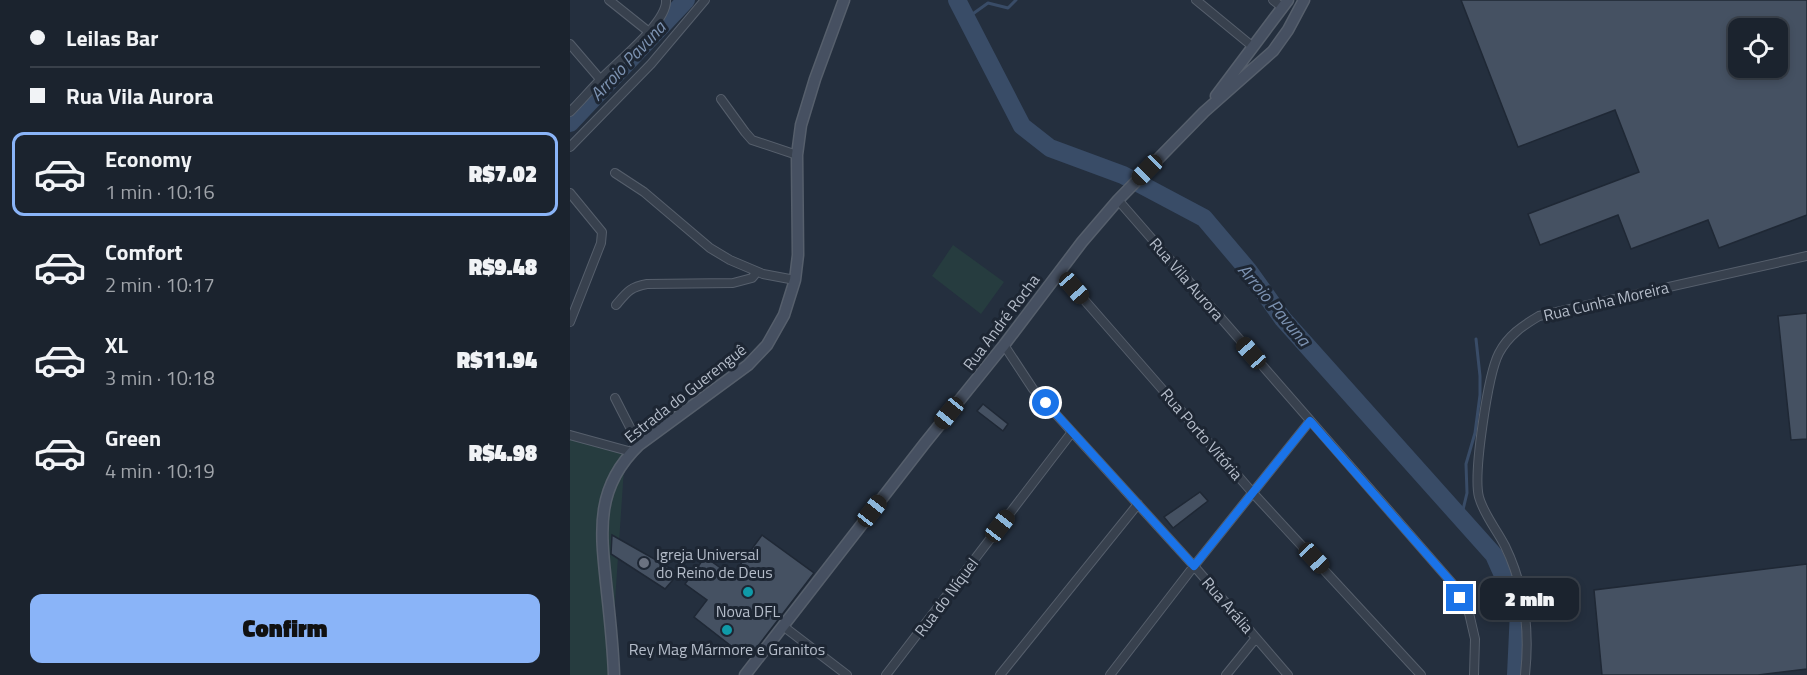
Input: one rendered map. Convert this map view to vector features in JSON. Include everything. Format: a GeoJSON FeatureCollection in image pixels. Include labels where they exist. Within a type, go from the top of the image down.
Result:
{"type":"FeatureCollection","features":[{"type":"Feature","properties":{"kind":"main road","name":"Estrada do Guerenguê"},"geometry":{"type":"LineString","coordinates":[[614,675],[602,546],[606,496],[635,448],[734,377],[757,357],[767,345],[784,315],[795,280],[798,226],[797,155],[801,125],[844,0]]}},
{"type":"Feature","properties":{"kind":"main road","name":"Rua André Rocha"},"geometry":{"type":"LineString","coordinates":[[746,675],[1004,345],[1059,271],[1120,198],[1147,170],[1204,112],[1273,51],[1288,30],[1304,0]]}},
{"type":"Feature","properties":{"kind":"main road","name":"Rua André Rocha"},"geometry":{"type":"LineString","coordinates":[[1204,112],[1281,2]]}},
{"type":"Feature","properties":{"kind":"street"},"geometry":{"type":"LineString","coordinates":[[609,0],[649,32]]}},
{"type":"Feature","properties":{"kind":"street"},"geometry":{"type":"LineString","coordinates":[[570,147],[651,64],[705,0]]}},
{"type":"Feature","properties":{"kind":"street"},"geometry":{"type":"LineString","coordinates":[[1196,0],[1252,46]]}},
{"type":"Feature","properties":{"kind":"street"},"geometry":{"type":"LineString","coordinates":[[570,112],[600,79],[649,32],[666,4]]}},
{"type":"Feature","properties":{"kind":"street"},"geometry":{"type":"LineString","coordinates":[[570,44],[600,79]]}},
{"type":"Feature","properties":{"kind":"street"},"geometry":{"type":"LineString","coordinates":[[721,99],[752,140],[797,155]]}},
{"type":"Feature","properties":{"kind":"street"},"geometry":{"type":"LineString","coordinates":[[615,173],[644,192],[710,248],[730,260],[758,272],[795,280]]}},
{"type":"Feature","properties":{"kind":"street"},"geometry":{"type":"LineString","coordinates":[[570,193],[602,230],[602,236],[570,322]]}},
{"type":"Feature","properties":{"kind":"street","name":"Rua Vila Aurora"},"geometry":{"type":"LineString","coordinates":[[1120,198],[1452,583],[1469,613],[1475,639],[1474,675]]}},
{"type":"Feature","properties":{"kind":"street","name":"Rua Cunha Moreira"},"geometry":{"type":"LineString","coordinates":[[1525,675],[1527,623],[1521,586],[1504,544],[1482,506],[1478,490],[1480,448],[1492,370],[1507,340],[1539,316],[1807,256]]}},
{"type":"Feature","properties":{"kind":"street","name":"Rua Porto Vitória"},"geometry":{"type":"LineString","coordinates":[[1059,271],[1252,492],[1421,675]]}},
{"type":"Feature","properties":{"kind":"street"},"geometry":{"type":"LineString","coordinates":[[616,305],[626,293],[638,286],[733,283],[752,279],[758,272]]}},
{"type":"Feature","properties":{"kind":"street","name":"Rua Arália"},"geometry":{"type":"LineString","coordinates":[[1004,345],[1033,388],[1194,566],[1288,675]]}},
{"type":"Feature","properties":{"kind":"street"},"geometry":{"type":"LineString","coordinates":[[615,398],[635,448]]}},
{"type":"Feature","properties":{"kind":"street"},"geometry":{"type":"LineString","coordinates":[[1110,675],[1310,421]]}},
{"type":"Feature","properties":{"kind":"street","name":"Rua do Níquel"},"geometry":{"type":"LineString","coordinates":[[886,675],[1072,432]]}},
{"type":"Feature","properties":{"kind":"street"},"geometry":{"type":"LineString","coordinates":[[570,435],[635,448]]}},
{"type":"Feature","properties":{"kind":"street"},"geometry":{"type":"LineString","coordinates":[[1000,675],[1138,504]]}},
{"type":"Feature","properties":{"kind":"street"},"geometry":{"type":"LineString","coordinates":[[783,626],[847,675]]}},
{"type":"Feature","properties":{"kind":"street"},"geometry":{"type":"LineString","coordinates":[[1226,675],[1256,638]]}},
{"type":"Feature","properties":{"kind":"green space"},"geometry":{"type":"Polygon","coordinates":[[[953,245],[1004,282],[981,314],[932,276],[953,245]]]}},
{"type":"Feature","properties":{"kind":"green space"},"geometry":{"type":"Polygon","coordinates":[[[570,435],[625,454],[610,675],[570,675],[570,435]]]}},
{"type":"Feature","properties":{"kind":"building"},"geometry":{"type":"Polygon","coordinates":[[[1461,0],[1807,0],[1807,215],[1719,248],[1708,220],[1631,249],[1618,215],[1540,245],[1528,214],[1639,172],[1615,110],[1518,147],[1461,0]]]}},
{"type":"Feature","properties":{"kind":"building"},"geometry":{"type":"Polygon","coordinates":[[[1807,313],[1807,439],[1791,440],[1778,316],[1807,313]]]}},
{"type":"Feature","properties":{"kind":"building"},"geometry":{"type":"Polygon","coordinates":[[[983,404],[1008,424],[1003,431],[977,411],[983,404]]]}},
{"type":"Feature","properties":{"kind":"building"},"geometry":{"type":"Polygon","coordinates":[[[1200,492],[1208,501],[1173,528],[1164,517],[1200,492]]]}},
{"type":"Feature","properties":{"kind":"building","name":"Igreja Universal do Reino de Deus"},"geometry":{"type":"Polygon","coordinates":[[[612,535],[679,573],[665,589],[611,554],[612,535]]]}},
{"type":"Feature","properties":{"kind":"building","name":"Nova DFL"},"geometry":{"type":"Polygon","coordinates":[[[762,535],[814,573],[748,659],[694,617],[707,600],[685,584],[705,557],[732,576],[762,535]]]}},
{"type":"Feature","properties":{"kind":"building"},"geometry":{"type":"Polygon","coordinates":[[[1807,564],[1807,669],[1758,675],[1602,675],[1594,590],[1807,564]]]}},
{"type":"Feature","properties":{"kind":"waterway","name":"Arroio Pavuna"},"geometry":{"type":"LineString","coordinates":[[570,123],[686,0]]}},
{"type":"Feature","properties":{"kind":"waterway","name":"Arroio Pavuna"},"geometry":{"type":"LineString","coordinates":[[957,0],[1022,126],[1050,148],[1123,175],[1204,218],[1248,270],[1283,319],[1494,555],[1519,611],[1516,675]]}},
{"type":"Feature","properties":{"kind":"waterway"},"geometry":{"type":"LineString","coordinates":[[967,18],[988,3],[1008,8],[1016,0]]}},
{"type":"Feature","properties":{"kind":"waterway"},"geometry":{"type":"LineString","coordinates":[[1461,518],[1467,493],[1466,464],[1475,433],[1480,395],[1476,339]]}},
{"type":"Feature","properties":{"kind":"place","name":"Igreja Universal do Reino de Deus"},"geometry":{"type":"Point","coordinates":[644,563]}},
{"type":"Feature","properties":{"kind":"place","name":"Nova DFL"},"geometry":{"type":"Point","coordinates":[748,592]}},
{"type":"Feature","properties":{"kind":"place","name":"Rey Mag Mármore e Granitos"},"geometry":{"type":"Point","coordinates":[727,630]}},
{"type":"Feature","properties":{"kind":"route"},"geometry":{"type":"LineString","coordinates":[[1046,403],[1194,566],[1310,421],[1452,583],[1460,598]]}}]}
